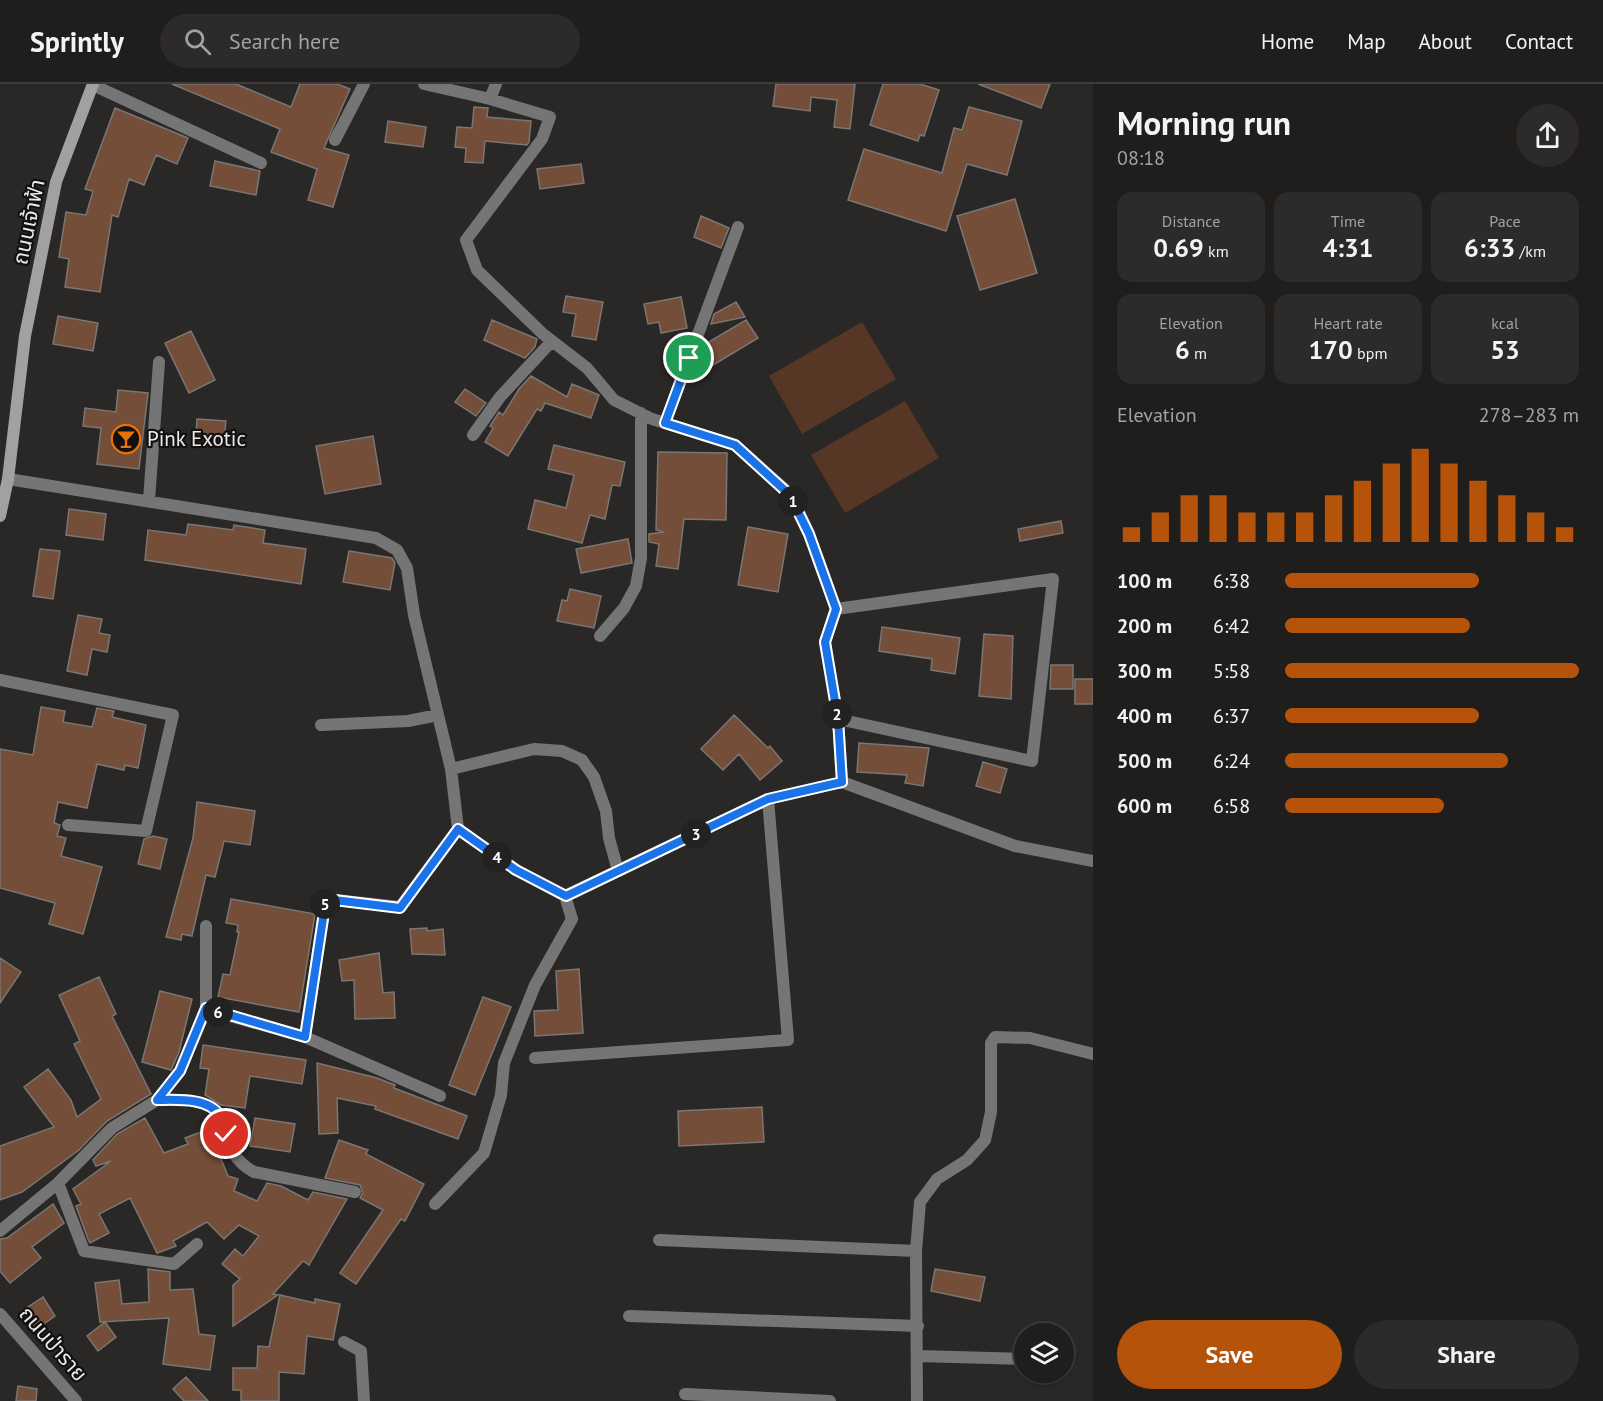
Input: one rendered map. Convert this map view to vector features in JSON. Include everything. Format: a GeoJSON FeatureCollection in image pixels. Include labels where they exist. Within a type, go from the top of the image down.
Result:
{"type":"FeatureCollection","features":[{"type":"Feature","properties":{"kind":"main road","name":"ถนนเจ้าฟ้า"},"geometry":{"type":"LineString","coordinates":[[0,516],[8,479],[25,336],[56,182],[93,85]]}},
{"type":"Feature","properties":{"kind":"street"},"geometry":{"type":"LineString","coordinates":[[335,140],[364,84]]}},
{"type":"Feature","properties":{"kind":"street"},"geometry":{"type":"LineString","coordinates":[[424,84],[490,99],[550,117],[542,139],[466,240],[477,270],[552,341],[587,368],[614,400],[665,423],[735,445],[790,495],[809,534],[836,609],[825,642],[838,719],[842,782]]}},
{"type":"Feature","properties":{"kind":"street"},"geometry":{"type":"LineString","coordinates":[[490,99],[496,84]]}},
{"type":"Feature","properties":{"kind":"street"},"geometry":{"type":"LineString","coordinates":[[93,85],[261,163]]}},
{"type":"Feature","properties":{"kind":"street"},"geometry":{"type":"LineString","coordinates":[[665,423],[738,227]]}},
{"type":"Feature","properties":{"kind":"street"},"geometry":{"type":"LineString","coordinates":[[473,435],[500,397],[552,341]]}},
{"type":"Feature","properties":{"kind":"street"},"geometry":{"type":"LineString","coordinates":[[149,500],[159,362]]}},
{"type":"Feature","properties":{"kind":"street"},"geometry":{"type":"LineString","coordinates":[[600,636],[624,608],[632,593],[641,558],[641,414]]}},
{"type":"Feature","properties":{"kind":"street"},"geometry":{"type":"LineString","coordinates":[[8,479],[376,538],[397,550],[407,568],[414,615],[451,769],[458,829],[400,908],[326,899],[305,1037]]}},
{"type":"Feature","properties":{"kind":"street"},"geometry":{"type":"LineString","coordinates":[[836,609],[1053,579],[1032,761],[838,719]]}},
{"type":"Feature","properties":{"kind":"street"},"geometry":{"type":"LineString","coordinates":[[0,680],[173,715],[146,831],[68,825]]}},
{"type":"Feature","properties":{"kind":"street"},"geometry":{"type":"LineString","coordinates":[[321,725],[408,721],[438,715]]}},
{"type":"Feature","properties":{"kind":"street"},"geometry":{"type":"LineString","coordinates":[[451,769],[534,749],[562,751],[582,760],[594,777],[606,811],[609,838],[618,871]]}},
{"type":"Feature","properties":{"kind":"street"},"geometry":{"type":"LineString","coordinates":[[566,896],[768,799],[842,782],[1014,846],[1093,861]]}},
{"type":"Feature","properties":{"kind":"street"},"geometry":{"type":"LineString","coordinates":[[535,1058],[788,1040],[768,799]]}},
{"type":"Feature","properties":{"kind":"street"},"geometry":{"type":"LineString","coordinates":[[435,1204],[484,1153],[501,1095],[504,1063],[535,985],[572,919],[566,896],[516,870],[458,829]]}},
{"type":"Feature","properties":{"kind":"street"},"geometry":{"type":"LineString","coordinates":[[0,1231],[58,1183],[112,1128],[157,1100],[180,1071],[206,1008],[206,926]]}},
{"type":"Feature","properties":{"kind":"street"},"geometry":{"type":"LineString","coordinates":[[206,1008],[305,1037],[440,1096]]}},
{"type":"Feature","properties":{"kind":"street"},"geometry":{"type":"LineString","coordinates":[[917,1401],[916,1251],[920,1202],[937,1179],[967,1160],[980,1149],[985,1140],[991,1112],[992,1043],[995,1037],[1010,1035],[1030,1038],[1093,1054]]}},
{"type":"Feature","properties":{"kind":"street"},"geometry":{"type":"LineString","coordinates":[[157,1100],[200,1103],[213,1108],[221,1116],[232,1153],[239,1164],[254,1172],[355,1192]]}},
{"type":"Feature","properties":{"kind":"street"},"geometry":{"type":"LineString","coordinates":[[58,1183],[84,1251],[174,1264],[197,1244]]}},
{"type":"Feature","properties":{"kind":"street"},"geometry":{"type":"LineString","coordinates":[[659,1240],[916,1251]]}},
{"type":"Feature","properties":{"kind":"street","name":"ถนนป่าราย"},"geometry":{"type":"LineString","coordinates":[[0,1314],[76,1401]]}},
{"type":"Feature","properties":{"kind":"street"},"geometry":{"type":"LineString","coordinates":[[629,1316],[918,1326]]}},
{"type":"Feature","properties":{"kind":"street"},"geometry":{"type":"LineString","coordinates":[[345,1342],[361,1351],[364,1401]]}},
{"type":"Feature","properties":{"kind":"street"},"geometry":{"type":"LineString","coordinates":[[918,1356],[1014,1359]]}},
{"type":"Feature","properties":{"kind":"street"},"geometry":{"type":"LineString","coordinates":[[686,1394],[830,1401]]}},
{"type":"Feature","properties":{"kind":"shaded area"},"geometry":{"type":"Polygon","coordinates":[[[862,322],[896,379],[802,434],[769,376],[862,322]]]}},
{"type":"Feature","properties":{"kind":"shaded area"},"geometry":{"type":"Polygon","coordinates":[[[905,401],[939,458],[845,513],[811,455],[905,401]]]}},
{"type":"Feature","properties":{"kind":"building"},"geometry":{"type":"Polygon","coordinates":[[[172,84],[236,84],[291,107],[300,84],[337,84],[350,89],[324,148],[349,155],[333,207],[308,200],[317,169],[271,152],[280,129],[172,84]]]}},
{"type":"Feature","properties":{"kind":"building"},"geometry":{"type":"Polygon","coordinates":[[[776,84],[855,84],[850,129],[834,127],[837,100],[811,97],[810,111],[773,106],[776,84]]]}},
{"type":"Feature","properties":{"kind":"building"},"geometry":{"type":"Polygon","coordinates":[[[883,84],[920,84],[939,90],[924,136],[920,135],[918,141],[870,125],[883,84]]]}},
{"type":"Feature","properties":{"kind":"building"},"geometry":{"type":"Polygon","coordinates":[[[978,84],[1050,84],[1041,108],[978,84]]]}},
{"type":"Feature","properties":{"kind":"building"},"geometry":{"type":"Polygon","coordinates":[[[474,107],[488,108],[487,117],[531,121],[527,145],[485,141],[483,163],[465,162],[466,148],[455,147],[457,127],[472,128],[474,107]]]}},
{"type":"Feature","properties":{"kind":"building"},"geometry":{"type":"Polygon","coordinates":[[[969,107],[1022,121],[1007,175],[967,164],[946,231],[848,200],[864,149],[942,173],[954,128],[962,130],[969,107]]]}},
{"type":"Feature","properties":{"kind":"building"},"geometry":{"type":"Polygon","coordinates":[[[115,108],[188,138],[177,164],[156,155],[144,185],[129,179],[118,217],[112,215],[100,292],[65,287],[69,259],[59,257],[66,212],[86,215],[93,191],[85,189],[115,108]]]}},
{"type":"Feature","properties":{"kind":"building"},"geometry":{"type":"Polygon","coordinates":[[[388,121],[426,127],[423,147],[385,142],[388,121]]]}},
{"type":"Feature","properties":{"kind":"building"},"geometry":{"type":"Polygon","coordinates":[[[215,161],[260,171],[256,195],[210,186],[215,161]]]}},
{"type":"Feature","properties":{"kind":"building"},"geometry":{"type":"Polygon","coordinates":[[[581,164],[584,183],[540,189],[537,169],[581,164]]]}},
{"type":"Feature","properties":{"kind":"building"},"geometry":{"type":"Polygon","coordinates":[[[1015,199],[1037,273],[980,290],[957,216],[1015,199]]]}},
{"type":"Feature","properties":{"kind":"building"},"geometry":{"type":"Polygon","coordinates":[[[701,216],[729,228],[721,248],[694,237],[701,216]]]}},
{"type":"Feature","properties":{"kind":"building"},"geometry":{"type":"Polygon","coordinates":[[[566,296],[603,302],[596,340],[572,336],[576,314],[563,312],[566,296]]]}},
{"type":"Feature","properties":{"kind":"building"},"geometry":{"type":"Polygon","coordinates":[[[681,297],[687,328],[661,333],[659,322],[648,324],[644,304],[681,297]]]}},
{"type":"Feature","properties":{"kind":"building"},"geometry":{"type":"Polygon","coordinates":[[[736,302],[745,317],[711,324],[714,314],[736,302]]]}},
{"type":"Feature","properties":{"kind":"building"},"geometry":{"type":"Polygon","coordinates":[[[58,316],[98,323],[93,351],[53,344],[58,316]]]}},
{"type":"Feature","properties":{"kind":"building"},"geometry":{"type":"Polygon","coordinates":[[[492,320],[537,339],[535,347],[525,358],[484,340],[492,320]]]}},
{"type":"Feature","properties":{"kind":"building"},"geometry":{"type":"Polygon","coordinates":[[[746,320],[758,338],[710,367],[700,351],[702,346],[746,320]]]}},
{"type":"Feature","properties":{"kind":"building"},"geometry":{"type":"Polygon","coordinates":[[[191,331],[215,380],[189,393],[165,343],[191,331]]]}},
{"type":"Feature","properties":{"kind":"building"},"geometry":{"type":"Polygon","coordinates":[[[531,376],[567,397],[572,384],[599,395],[591,418],[545,403],[541,411],[537,409],[508,456],[485,442],[493,428],[490,426],[499,412],[503,415],[519,389],[531,376]]]}},
{"type":"Feature","properties":{"kind":"building"},"geometry":{"type":"Polygon","coordinates":[[[465,389],[486,403],[476,416],[455,402],[465,389]]]}},
{"type":"Feature","properties":{"kind":"building","name":"Pink Exotic"},"geometry":{"type":"Polygon","coordinates":[[[118,390],[148,393],[139,469],[97,464],[101,428],[83,426],[85,408],[116,412],[118,390]]]}},
{"type":"Feature","properties":{"kind":"building"},"geometry":{"type":"Polygon","coordinates":[[[197,419],[226,421],[224,437],[196,434],[197,419]]]}},
{"type":"Feature","properties":{"kind":"building"},"geometry":{"type":"Polygon","coordinates":[[[373,436],[381,484],[325,494],[316,446],[373,436]]]}},
{"type":"Feature","properties":{"kind":"building"},"geometry":{"type":"Polygon","coordinates":[[[554,445],[625,462],[620,486],[612,485],[605,519],[590,515],[582,543],[528,529],[535,500],[566,508],[574,475],[548,469],[554,445]]]}},
{"type":"Feature","properties":{"kind":"building"},"geometry":{"type":"Polygon","coordinates":[[[658,452],[727,453],[726,520],[684,519],[678,569],[656,566],[659,544],[649,542],[649,534],[664,532],[656,530],[658,452]]]}},
{"type":"Feature","properties":{"kind":"building"},"geometry":{"type":"Polygon","coordinates":[[[69,509],[106,514],[103,540],[66,535],[69,509]]]}},
{"type":"Feature","properties":{"kind":"building"},"geometry":{"type":"Polygon","coordinates":[[[1061,521],[1063,533],[1020,541],[1018,529],[1061,521]]]}},
{"type":"Feature","properties":{"kind":"building"},"geometry":{"type":"Polygon","coordinates":[[[188,524],[233,530],[234,525],[265,530],[263,543],[306,549],[301,584],[145,560],[148,530],[186,535],[188,524]]]}},
{"type":"Feature","properties":{"kind":"building"},"geometry":{"type":"Polygon","coordinates":[[[748,527],[788,534],[778,592],[738,585],[748,527]]]}},
{"type":"Feature","properties":{"kind":"building"},"geometry":{"type":"Polygon","coordinates":[[[628,539],[632,563],[581,573],[576,549],[628,539]]]}},
{"type":"Feature","properties":{"kind":"building"},"geometry":{"type":"Polygon","coordinates":[[[40,549],[60,551],[53,599],[33,596],[40,549]]]}},
{"type":"Feature","properties":{"kind":"building"},"geometry":{"type":"Polygon","coordinates":[[[349,551],[392,558],[395,563],[390,590],[343,582],[349,551]]]}},
{"type":"Feature","properties":{"kind":"building"},"geometry":{"type":"Polygon","coordinates":[[[570,589],[601,596],[594,628],[557,621],[562,600],[567,601],[570,589]]]}},
{"type":"Feature","properties":{"kind":"building"},"geometry":{"type":"Polygon","coordinates":[[[78,615],[102,619],[99,633],[110,635],[107,652],[92,649],[87,675],[67,671],[78,615]]]}},
{"type":"Feature","properties":{"kind":"building"},"geometry":{"type":"Polygon","coordinates":[[[882,627],[960,638],[955,674],[931,670],[932,659],[879,651],[882,627]]]}},
{"type":"Feature","properties":{"kind":"building"},"geometry":{"type":"Polygon","coordinates":[[[984,634],[1013,636],[1011,699],[979,696],[984,634]]]}},
{"type":"Feature","properties":{"kind":"building"},"geometry":{"type":"Polygon","coordinates":[[[1051,665],[1073,665],[1073,689],[1050,689],[1051,665]]]}},
{"type":"Feature","properties":{"kind":"building"},"geometry":{"type":"Polygon","coordinates":[[[1075,679],[1093,679],[1093,704],[1075,704],[1075,679]]]}},
{"type":"Feature","properties":{"kind":"building"},"geometry":{"type":"Polygon","coordinates":[[[41,707],[65,711],[63,722],[92,727],[97,708],[114,711],[112,717],[146,725],[138,768],[125,765],[124,770],[97,764],[87,808],[58,802],[54,823],[60,825],[57,836],[66,838],[61,856],[102,867],[83,934],[49,924],[55,903],[0,888],[0,749],[33,755],[41,707]]]}},
{"type":"Feature","properties":{"kind":"building"},"geometry":{"type":"Polygon","coordinates":[[[734,715],[768,748],[770,746],[782,761],[760,780],[739,754],[723,770],[701,749],[734,715]]]}},
{"type":"Feature","properties":{"kind":"building"},"geometry":{"type":"Polygon","coordinates":[[[859,743],[929,748],[923,786],[905,783],[907,775],[857,772],[859,743]]]}},
{"type":"Feature","properties":{"kind":"building"},"geometry":{"type":"Polygon","coordinates":[[[983,762],[1007,769],[1000,793],[976,786],[983,762]]]}},
{"type":"Feature","properties":{"kind":"building"},"geometry":{"type":"Polygon","coordinates":[[[197,802],[255,811],[250,845],[224,841],[215,877],[206,875],[192,936],[182,934],[181,940],[166,937],[193,838],[197,802]]]}},
{"type":"Feature","properties":{"kind":"building"},"geometry":{"type":"Polygon","coordinates":[[[153,836],[167,839],[160,869],[138,864],[144,839],[153,836]]]}},
{"type":"Feature","properties":{"kind":"building"},"geometry":{"type":"Polygon","coordinates":[[[231,899],[315,914],[299,1012],[218,997],[223,974],[230,975],[239,932],[237,932],[238,925],[226,923],[231,899]]]}},
{"type":"Feature","properties":{"kind":"building"},"geometry":{"type":"Polygon","coordinates":[[[427,928],[427,931],[443,929],[445,955],[412,954],[410,929],[427,928]]]}},
{"type":"Feature","properties":{"kind":"building"},"geometry":{"type":"Polygon","coordinates":[[[379,953],[383,993],[394,992],[395,1018],[355,1019],[354,980],[342,981],[339,960],[379,953]]]}},
{"type":"Feature","properties":{"kind":"building"},"geometry":{"type":"Polygon","coordinates":[[[0,958],[21,972],[0,1003],[0,958]]]}},
{"type":"Feature","properties":{"kind":"building"},"geometry":{"type":"Polygon","coordinates":[[[579,969],[583,1033],[535,1036],[534,1011],[558,1010],[556,971],[579,969]]]}},
{"type":"Feature","properties":{"kind":"building"},"geometry":{"type":"Polygon","coordinates":[[[99,977],[116,1014],[112,1016],[151,1094],[107,1121],[79,1150],[22,1192],[0,1200],[0,1146],[54,1127],[24,1087],[48,1069],[71,1100],[77,1117],[101,1099],[74,1044],[80,1041],[59,995],[99,977]]]}},
{"type":"Feature","properties":{"kind":"building"},"geometry":{"type":"Polygon","coordinates":[[[160,991],[192,999],[179,1052],[171,1070],[142,1062],[160,991]]]}},
{"type":"Feature","properties":{"kind":"building"},"geometry":{"type":"Polygon","coordinates":[[[483,997],[511,1007],[475,1095],[449,1085],[483,997]]]}},
{"type":"Feature","properties":{"kind":"building"},"geometry":{"type":"Polygon","coordinates":[[[203,1045],[306,1060],[302,1084],[250,1076],[245,1108],[221,1105],[205,1095],[209,1069],[200,1068],[203,1045]]]}},
{"type":"Feature","properties":{"kind":"building"},"geometry":{"type":"Polygon","coordinates":[[[317,1063],[377,1078],[395,1085],[394,1088],[467,1116],[458,1139],[375,1109],[376,1106],[337,1098],[338,1133],[319,1134],[317,1063]]]}},
{"type":"Feature","properties":{"kind":"building"},"geometry":{"type":"Polygon","coordinates":[[[762,1107],[764,1142],[679,1146],[678,1111],[762,1107]]]}},
{"type":"Feature","properties":{"kind":"building"},"geometry":{"type":"Polygon","coordinates":[[[145,1118],[164,1153],[188,1144],[185,1138],[209,1129],[228,1176],[238,1179],[234,1191],[257,1201],[267,1183],[281,1186],[308,1200],[313,1192],[347,1199],[309,1265],[303,1261],[273,1294],[278,1295],[233,1326],[233,1285],[240,1279],[222,1264],[235,1249],[243,1256],[259,1236],[239,1225],[224,1239],[207,1222],[173,1241],[176,1246],[157,1253],[130,1198],[99,1214],[109,1233],[90,1243],[88,1239],[76,1206],[81,1204],[73,1189],[111,1161],[96,1166],[93,1160],[117,1134],[145,1118]]]}},
{"type":"Feature","properties":{"kind":"building"},"geometry":{"type":"Polygon","coordinates":[[[255,1118],[295,1124],[290,1152],[250,1146],[255,1118]]]}},
{"type":"Feature","properties":{"kind":"building"},"geometry":{"type":"Polygon","coordinates":[[[339,1140],[368,1150],[366,1154],[424,1184],[405,1221],[401,1219],[356,1284],[340,1273],[383,1210],[360,1198],[363,1193],[360,1185],[325,1178],[339,1140]]]}},
{"type":"Feature","properties":{"kind":"building"},"geometry":{"type":"Polygon","coordinates":[[[53,1204],[64,1223],[32,1247],[41,1258],[10,1283],[0,1271],[0,1239],[7,1238],[53,1204]]]}},
{"type":"Feature","properties":{"kind":"building"},"geometry":{"type":"Polygon","coordinates":[[[148,1269],[170,1272],[170,1290],[193,1289],[199,1334],[215,1336],[210,1370],[163,1364],[169,1318],[100,1322],[95,1283],[119,1280],[122,1304],[149,1302],[148,1269]]]}},
{"type":"Feature","properties":{"kind":"building"},"geometry":{"type":"Polygon","coordinates":[[[935,1269],[985,1277],[980,1301],[931,1291],[935,1269]]]}},
{"type":"Feature","properties":{"kind":"building"},"geometry":{"type":"Polygon","coordinates":[[[280,1295],[315,1303],[315,1299],[340,1304],[333,1340],[307,1336],[304,1374],[279,1372],[279,1401],[241,1401],[241,1390],[233,1390],[233,1368],[257,1368],[258,1346],[269,1347],[280,1295]]]}},
{"type":"Feature","properties":{"kind":"building"},"geometry":{"type":"Polygon","coordinates":[[[43,1297],[55,1316],[35,1330],[22,1311],[43,1297]]]}},
{"type":"Feature","properties":{"kind":"building"},"geometry":{"type":"Polygon","coordinates":[[[105,1322],[116,1337],[98,1351],[87,1336],[105,1322]]]}},
{"type":"Feature","properties":{"kind":"building"},"geometry":{"type":"Polygon","coordinates":[[[186,1377],[208,1401],[184,1401],[173,1389],[186,1377]]]}},
{"type":"Feature","properties":{"kind":"building"},"geometry":{"type":"Polygon","coordinates":[[[18,1386],[37,1389],[36,1401],[16,1401],[18,1386]]]}},
{"type":"Feature","properties":{"kind":"place","name":"Pink Exotic"},"geometry":{"type":"Point","coordinates":[126,439]}},
{"type":"Feature","properties":{"kind":"route"},"geometry":{"type":"LineString","coordinates":[[226,1134],[221,1116],[213,1108],[200,1103],[157,1100],[180,1071],[206,1008],[305,1037],[326,899],[400,908],[458,829],[516,870],[566,896],[768,799],[842,782],[838,719],[825,642],[836,609],[809,534],[790,495],[735,445],[665,423],[689,358]]}}]}
